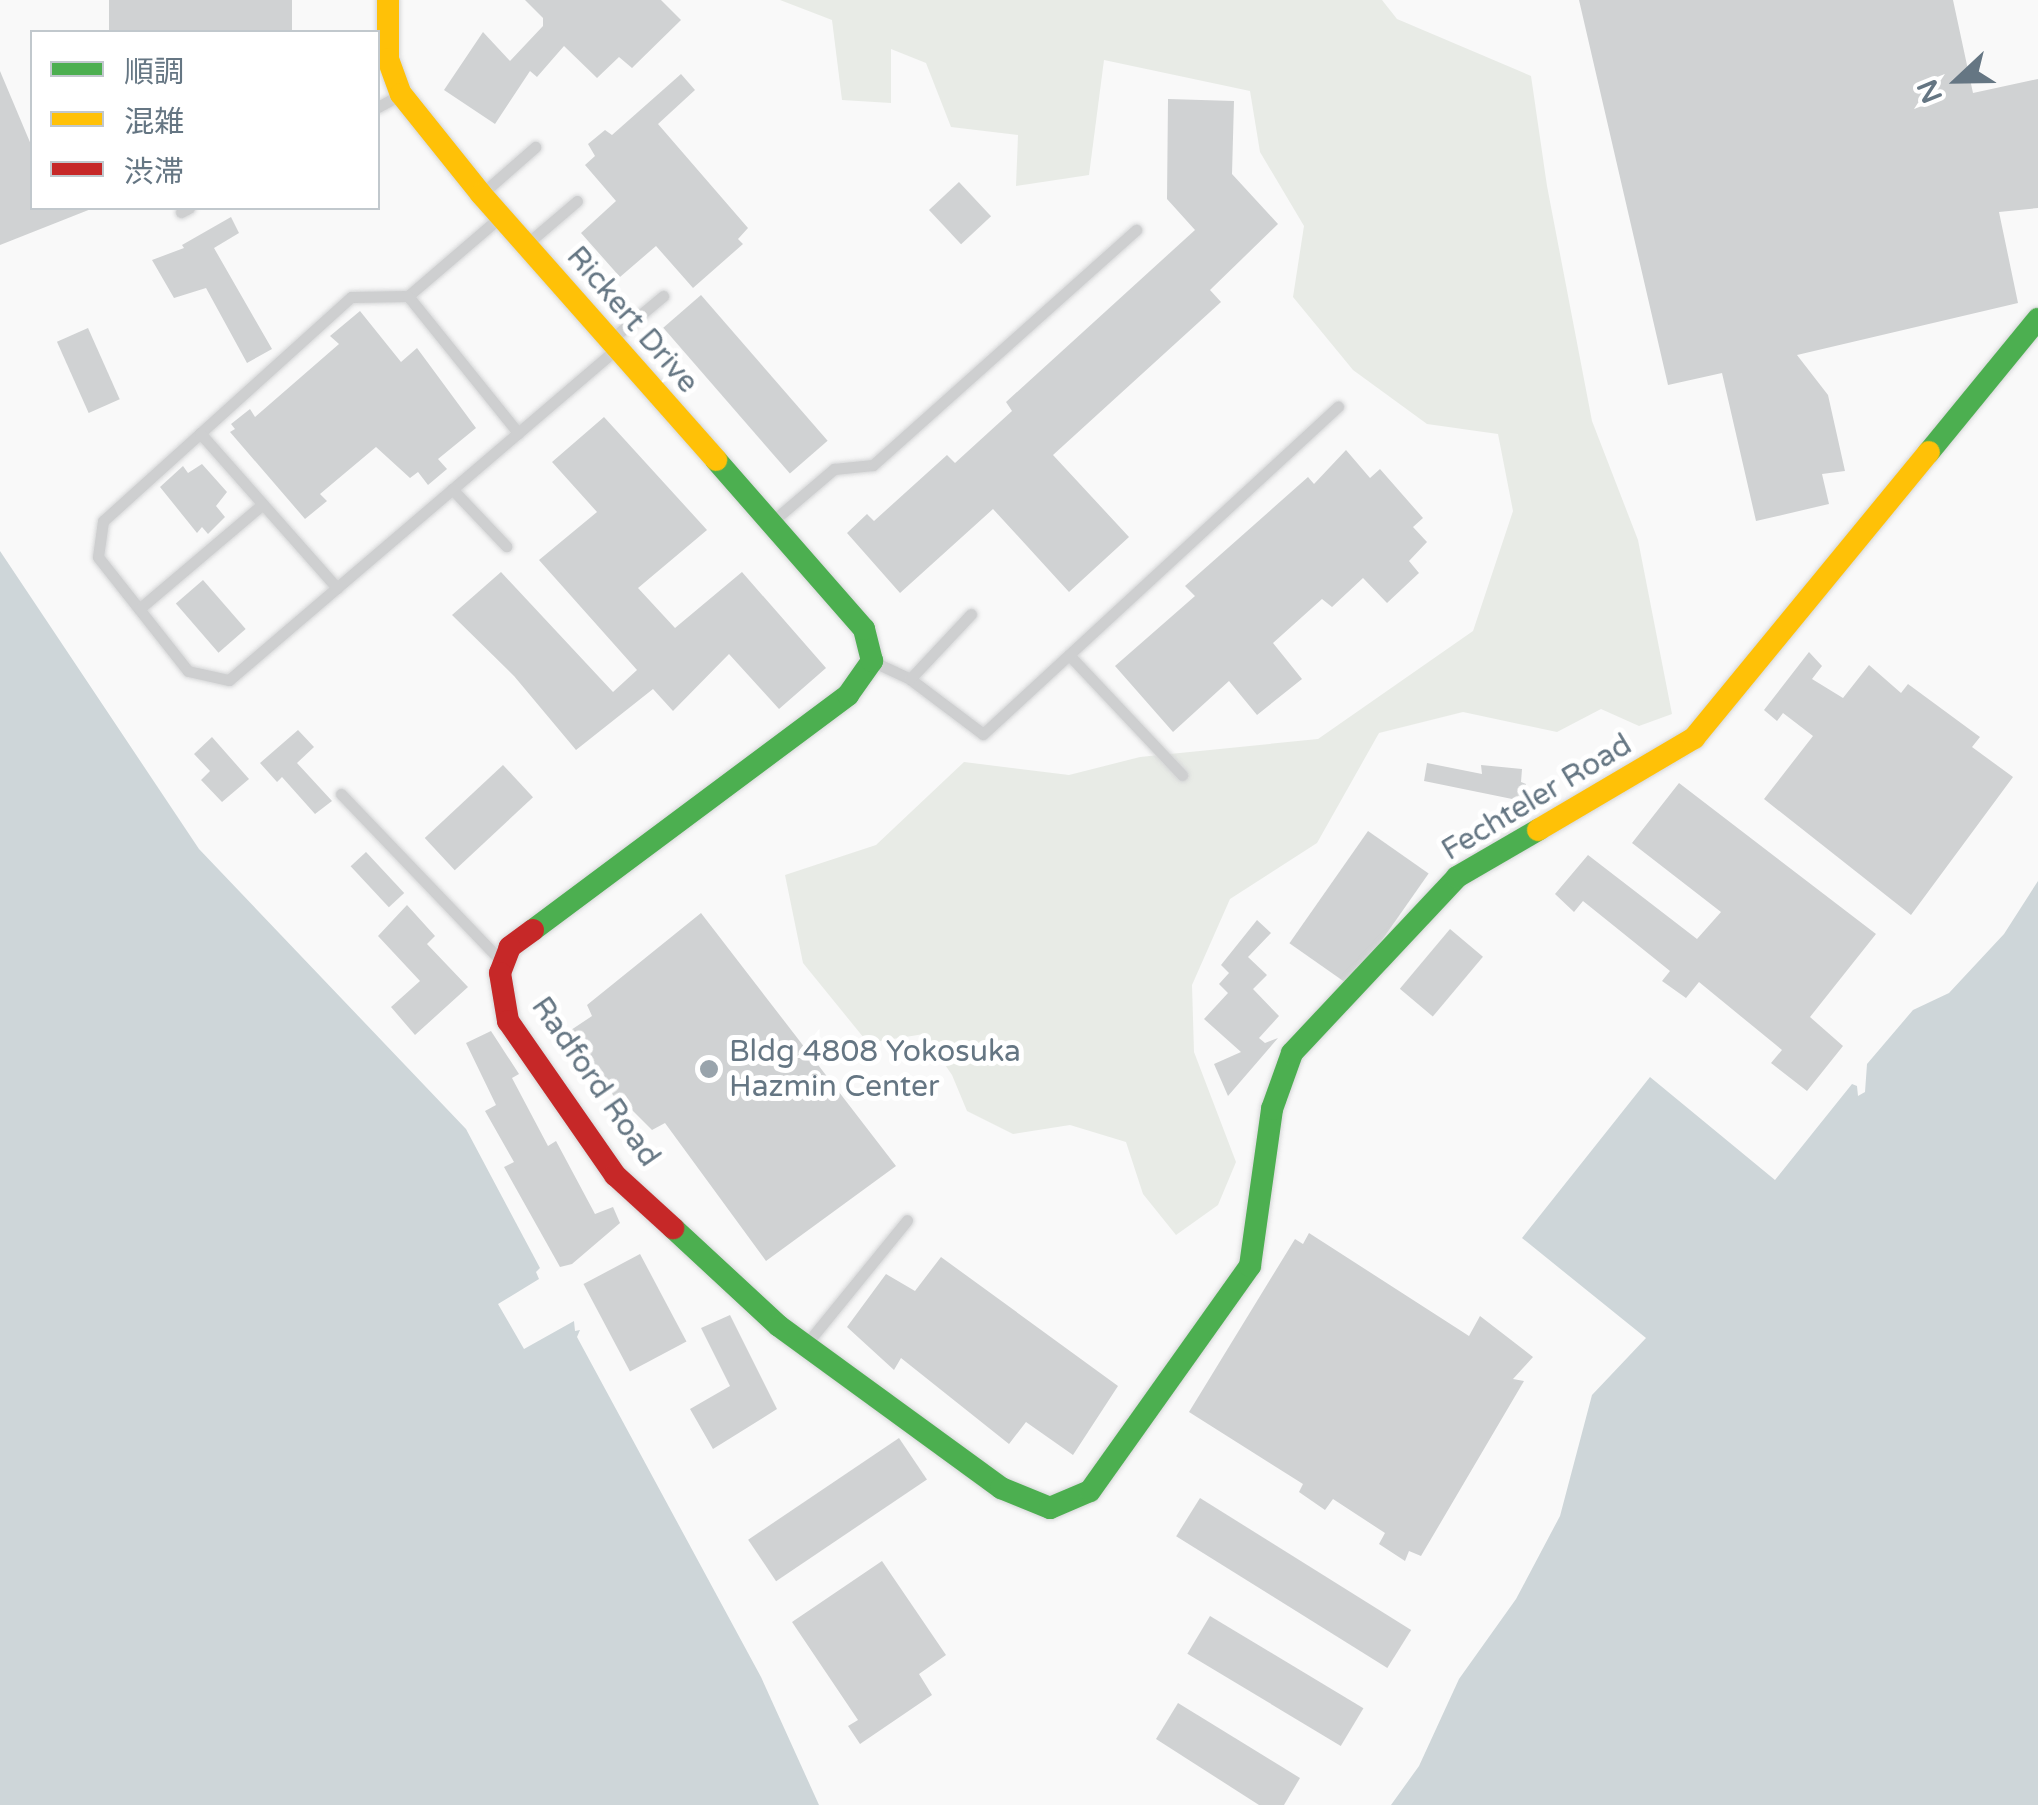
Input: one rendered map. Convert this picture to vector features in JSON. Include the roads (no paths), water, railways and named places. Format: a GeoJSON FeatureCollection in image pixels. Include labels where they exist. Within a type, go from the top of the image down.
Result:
{"type":"FeatureCollection","features":[{"type":"Feature","properties":{"kind":"street","name":"Rickert Drive"},"geometry":{"type":"LineString","coordinates":[[388,0],[388,59],[401,94],[501,216],[864,629],[872,661]]}},
{"type":"Feature","properties":{"kind":"street","name":"Fechteler Road"},"geometry":{"type":"LineString","coordinates":[[1050,1508],[1090,1491],[1250,1266],[1272,1109],[1292,1053],[1457,877],[1694,738],[2038,319]]}},
{"type":"Feature","properties":{"kind":"street"},"geometry":{"type":"LineString","coordinates":[[504,964],[510,947],[848,695],[872,661]]}},
{"type":"Feature","properties":{"kind":"street","name":"Radford Road"},"geometry":{"type":"LineString","coordinates":[[504,964],[500,973],[508,1021],[615,1175],[806,1346],[1001,1488],[1050,1508]]}},
{"type":"Feature","properties":{"kind":"lane"},"geometry":{"type":"LineString","coordinates":[[380,106],[401,94]]}},
{"type":"Feature","properties":{"kind":"lane"},"geometry":{"type":"LineString","coordinates":[[482,194],[536,147]]}},
{"type":"Feature","properties":{"kind":"lane"},"geometry":{"type":"LineString","coordinates":[[526,244],[578,201]]}},
{"type":"Feature","properties":{"kind":"lane"},"geometry":{"type":"LineString","coordinates":[[501,216],[408,296],[351,297],[103,520],[98,557],[188,671],[229,680],[518,433],[664,296]]}},
{"type":"Feature","properties":{"kind":"lane"},"geometry":{"type":"LineString","coordinates":[[771,522],[834,469],[873,465],[1136,230]]}},
{"type":"Feature","properties":{"kind":"lane"},"geometry":{"type":"LineString","coordinates":[[408,296],[518,433]]}},
{"type":"Feature","properties":{"kind":"lane"},"geometry":{"type":"LineString","coordinates":[[872,661],[910,679],[983,734],[1338,406]]}},
{"type":"Feature","properties":{"kind":"lane"},"geometry":{"type":"LineString","coordinates":[[200,433],[337,588]]}},
{"type":"Feature","properties":{"kind":"lane"},"geometry":{"type":"LineString","coordinates":[[452,490],[506,546]]}},
{"type":"Feature","properties":{"kind":"lane"},"geometry":{"type":"LineString","coordinates":[[140,609],[263,504]]}},
{"type":"Feature","properties":{"kind":"lane"},"geometry":{"type":"LineString","coordinates":[[910,679],[971,614]]}},
{"type":"Feature","properties":{"kind":"lane"},"geometry":{"type":"LineString","coordinates":[[1069,655],[1182,775]]}},
{"type":"Feature","properties":{"kind":"lane"},"geometry":{"type":"LineString","coordinates":[[341,794],[504,964]]}},
{"type":"Feature","properties":{"kind":"lane"},"geometry":{"type":"LineString","coordinates":[[806,1346],[907,1220]]}},
{"type":"Feature","properties":{"kind":"place","name":"Bldg 4808 Yokosuka Hazmin Center"},"geometry":{"type":"Point","coordinates":[709,1069]}}]}
